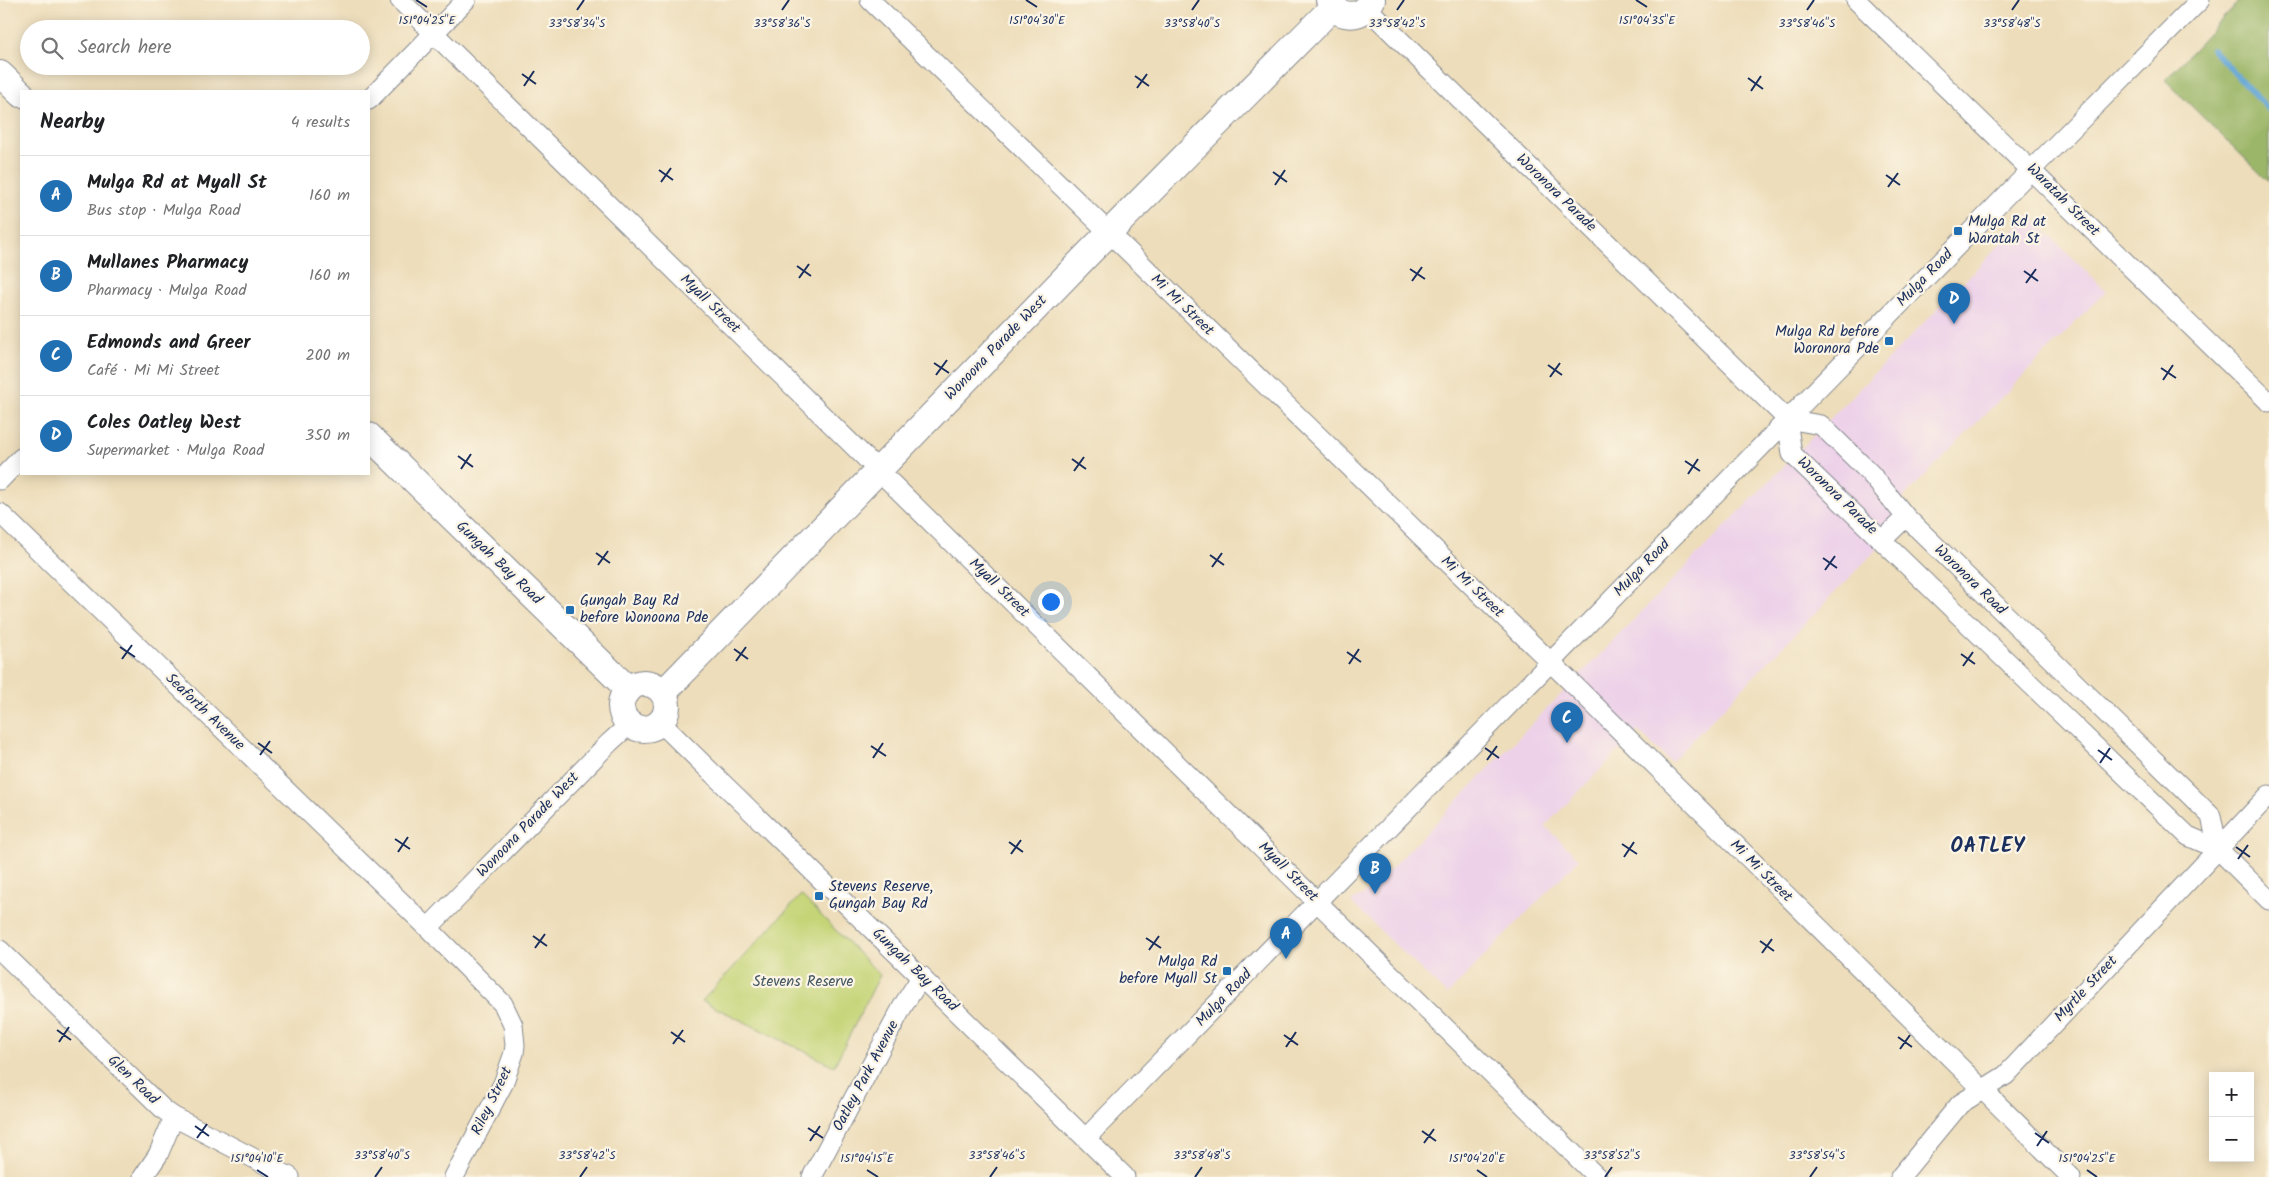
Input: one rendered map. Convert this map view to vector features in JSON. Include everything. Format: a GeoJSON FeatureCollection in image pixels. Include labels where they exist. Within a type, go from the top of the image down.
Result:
{"type":"FeatureCollection","features":[{"type":"Feature","properties":{"kind":"street","name":"Myall Street"},"geometry":{"type":"LineString","coordinates":[[400,0],[1597,1177]]}},
{"type":"Feature","properties":{"kind":"street"},"geometry":{"type":"LineString","coordinates":[[370,99],[466,0]]}},
{"type":"Feature","properties":{"kind":"street","name":"Mi Mi Street"},"geometry":{"type":"LineString","coordinates":[[870,0],[1551,663],[2072,1177]]}},
{"type":"Feature","properties":{"kind":"street","name":"Waratah Street"},"geometry":{"type":"LineString","coordinates":[[1856,0],[2032,169],[2269,402]]}},
{"type":"Feature","properties":{"kind":"street","name":"Mulga Road"},"geometry":{"type":"LineString","coordinates":[[1086,1138],[1787,419],[2200,0]]}},
{"type":"Feature","properties":{"kind":"street"},"geometry":{"type":"LineString","coordinates":[[1331,3],[1346,15],[1361,13],[1369,4]]}},
{"type":"Feature","properties":{"kind":"street","name":"Wonoona Parade West"},"geometry":{"type":"LineString","coordinates":[[663,693],[1331,3]]}},
{"type":"Feature","properties":{"kind":"street","name":"Woronora Parade"},"geometry":{"type":"LineString","coordinates":[[1369,4],[1787,419],[1792,454],[2188,836],[2218,849],[2269,900]]}},
{"type":"Feature","properties":{"kind":"street"},"geometry":{"type":"LineString","coordinates":[[0,74],[20,93]]}},
{"type":"Feature","properties":{"kind":"street","name":"Woronora Road"},"geometry":{"type":"LineString","coordinates":[[1787,419],[1821,425],[1870,473],[1906,517],[2210,816],[2218,849]]}},
{"type":"Feature","properties":{"kind":"street","name":"Gungah Bay Road"},"geometry":{"type":"LineString","coordinates":[[370,437],[629,690]]}},
{"type":"Feature","properties":{"kind":"street"},"geometry":{"type":"LineString","coordinates":[[0,480],[20,459]]}},
{"type":"Feature","properties":{"kind":"street","name":"Seaforth Avenue"},"geometry":{"type":"LineString","coordinates":[[0,513],[496,996]]}},
{"type":"Feature","properties":{"kind":"street"},"geometry":{"type":"LineString","coordinates":[[1882,540],[1906,517]]}},
{"type":"Feature","properties":{"kind":"street"},"geometry":{"type":"LineString","coordinates":[[2011,665],[2034,642]]}},
{"type":"Feature","properties":{"kind":"street"},"geometry":{"type":"LineString","coordinates":[[646,684],[658,688],[663,693],[667,705],[664,717],[660,722],[649,729],[642,729],[630,724],[622,711],[624,696],[629,690],[634,686],[646,684]]}},
{"type":"Feature","properties":{"kind":"street"},"geometry":{"type":"LineString","coordinates":[[2090,742],[2112,720]]}},
{"type":"Feature","properties":{"kind":"street","name":"Gungah Bay Road"},"geometry":{"type":"LineString","coordinates":[[660,722],[922,976],[1125,1177]]}},
{"type":"Feature","properties":{"kind":"street","name":"Wonoona Parade West"},"geometry":{"type":"LineString","coordinates":[[428,928],[630,724]]}},
{"type":"Feature","properties":{"kind":"street","name":"Myrtle Street"},"geometry":{"type":"LineString","coordinates":[[1900,1177],[1960,1104],[2006,1075],[2269,795]]}},
{"type":"Feature","properties":{"kind":"street","name":"Glen Road"},"geometry":{"type":"LineString","coordinates":[[0,950],[154,1100],[174,1117],[290,1177]]}},
{"type":"Feature","properties":{"kind":"street","name":"Oatley Park Avenue"},"geometry":{"type":"LineString","coordinates":[[812,1177],[904,1004],[922,976]]}},
{"type":"Feature","properties":{"kind":"street","name":"Riley Street"},"geometry":{"type":"LineString","coordinates":[[454,1177],[503,1084],[514,1053],[513,1024],[503,1004],[496,996]]}},
{"type":"Feature","properties":{"kind":"street"},"geometry":{"type":"LineString","coordinates":[[143,1177],[158,1154],[174,1117]]}},
{"type":"Feature","properties":{"kind":"shaded area"},"geometry":{"type":"Polygon","coordinates":[[[2029,215],[2106,291],[1902,499],[1880,546],[1671,762],[1638,731],[1545,826],[1579,859],[1447,995],[1351,902],[1370,890],[2029,215]]]}},
{"type":"Feature","properties":{"kind":"green space"},"geometry":{"type":"Polygon","coordinates":[[[2240,0],[2269,0],[2269,182],[2165,80],[2240,0]]]}},
{"type":"Feature","properties":{"kind":"green space","name":"Stevens Reserve"},"geometry":{"type":"Polygon","coordinates":[[[801,895],[880,975],[834,1066],[702,1001],[801,895]]]}},
{"type":"Feature","properties":{"kind":"waterway"},"geometry":{"type":"LineString","coordinates":[[2212,49],[2269,110]]}},
{"type":"Feature","properties":{"kind":"place","name":"Mulga Rd at Waratah St"},"geometry":{"type":"Point","coordinates":[1958,231]}},
{"type":"Feature","properties":{"kind":"place","name":"Coles Oatley West"},"geometry":{"type":"Point","coordinates":[1954,324]}},
{"type":"Feature","properties":{"kind":"place","name":"Mulga Rd before Woronora Pde"},"geometry":{"type":"Point","coordinates":[1889,341]}},
{"type":"Feature","properties":{"kind":"place","name":"Gungah Bay Rd before Wonoona Pde"},"geometry":{"type":"Point","coordinates":[570,610]}},
{"type":"Feature","properties":{"kind":"place","name":"Edmonds and Greer"},"geometry":{"type":"Point","coordinates":[1567,743]}},
{"type":"Feature","properties":{"kind":"place","name":"Mullanes Pharmacy"},"geometry":{"type":"Point","coordinates":[1375,894]}},
{"type":"Feature","properties":{"kind":"place","name":"Stevens Reserve, Gungah Bay Rd"},"geometry":{"type":"Point","coordinates":[819,896]}},
{"type":"Feature","properties":{"kind":"place","name":"Mulga Rd at Myall St"},"geometry":{"type":"Point","coordinates":[1286,959]}},
{"type":"Feature","properties":{"kind":"place","name":"Mulga Rd before Myall St"},"geometry":{"type":"Point","coordinates":[1227,971]}},
{"type":"Feature","properties":{"kind":"district","name":"OATLEY"},"geometry":{"type":"Point","coordinates":[1988,847]}}]}
